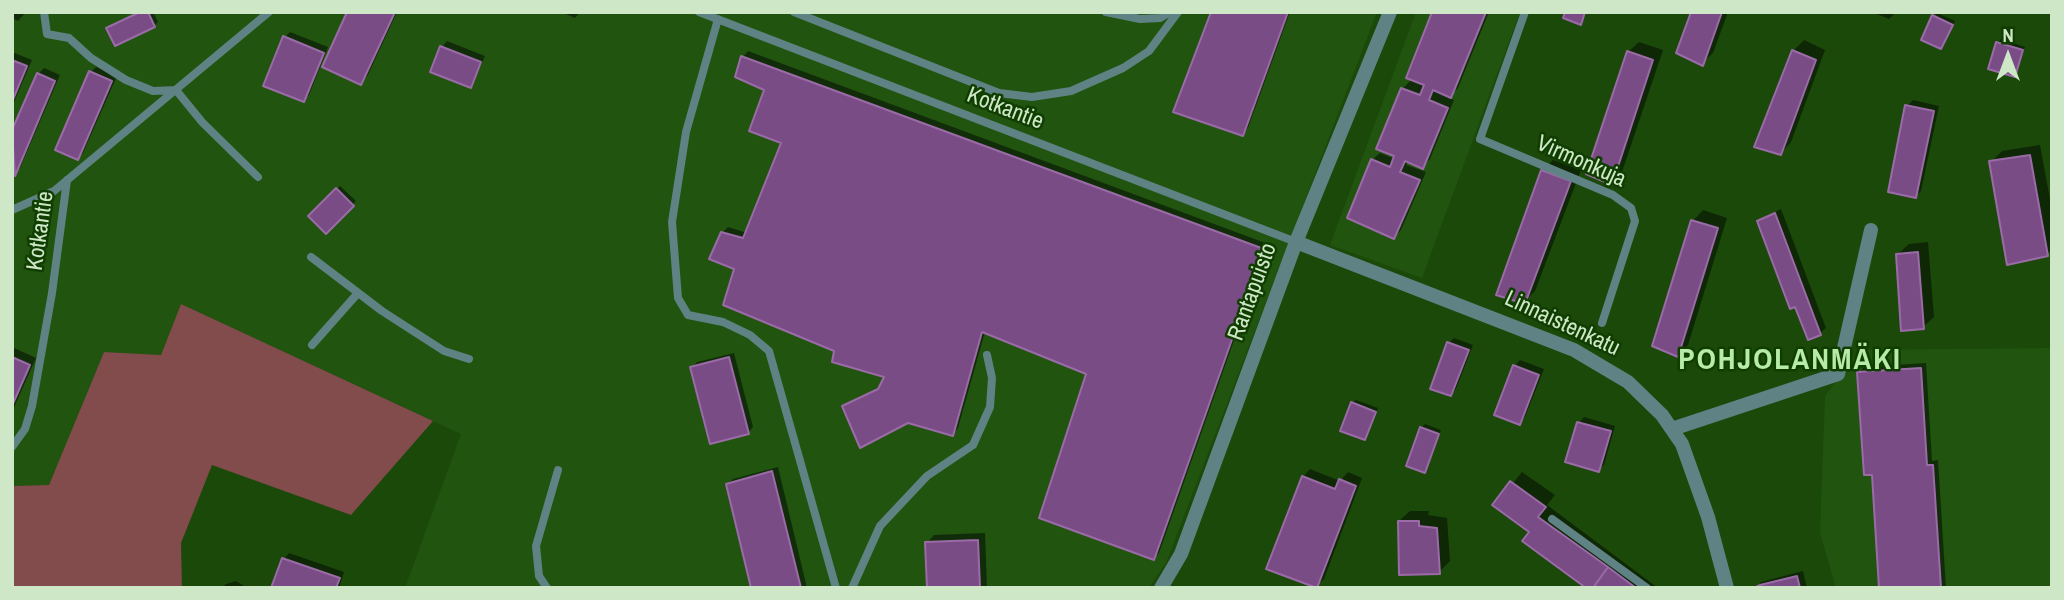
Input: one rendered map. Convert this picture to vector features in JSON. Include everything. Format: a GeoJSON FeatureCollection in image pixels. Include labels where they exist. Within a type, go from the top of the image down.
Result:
{"type":"FeatureCollection","features":[{"type":"Feature","properties":{"kind":"street","name":"Rantapuisto"},"geometry":{"type":"LineString","coordinates":[[1161,588],[1181,554],[1296,242],[1390,12]]}},
{"type":"Feature","properties":{"kind":"street"},"geometry":{"type":"LineString","coordinates":[[1672,429],[1838,374],[1871,230]]}},
{"type":"Feature","properties":{"kind":"street","name":"Linnaistenkatu"},"geometry":{"type":"LineString","coordinates":[[1296,242],[1574,350],[1628,382],[1651,402],[1672,429],[1696,480],[1727,588]]}},
{"type":"Feature","properties":{"kind":"lane"},"geometry":{"type":"LineString","coordinates":[[44,12],[47,34],[69,38],[91,58],[126,80],[153,91],[177,90],[202,122],[258,177]]}},
{"type":"Feature","properties":{"kind":"lane","name":"Kotkantie"},"geometry":{"type":"LineString","coordinates":[[12,209],[54,191],[270,12]]}},
{"type":"Feature","properties":{"kind":"lane","name":"Kotkantie"},"geometry":{"type":"LineString","coordinates":[[699,12],[1296,242]]}},
{"type":"Feature","properties":{"kind":"lane"},"geometry":{"type":"LineString","coordinates":[[794,12],[999,93],[1032,97],[1071,91],[1123,68],[1149,51],[1178,12]]}},
{"type":"Feature","properties":{"kind":"lane"},"geometry":{"type":"LineString","coordinates":[[1106,12],[1140,19],[1160,18],[1170,12]]}},
{"type":"Feature","properties":{"kind":"lane","name":"Virmonkuja"},"geometry":{"type":"LineString","coordinates":[[1525,12],[1480,139],[1613,195],[1631,208],[1636,221],[1602,323]]}},
{"type":"Feature","properties":{"kind":"lane"},"geometry":{"type":"LineString","coordinates":[[718,19],[686,132],[672,222],[678,298],[688,315],[732,326],[750,335],[769,351],[836,588]]}},
{"type":"Feature","properties":{"kind":"lane","name":"Kotkantie"},"geometry":{"type":"LineString","coordinates":[[12,447],[25,429],[32,406],[52,293],[67,180]]}},
{"type":"Feature","properties":{"kind":"lane"},"geometry":{"type":"LineString","coordinates":[[312,257],[358,293],[444,351],[469,359]]}},
{"type":"Feature","properties":{"kind":"lane"},"geometry":{"type":"LineString","coordinates":[[312,345],[358,293]]}},
{"type":"Feature","properties":{"kind":"lane"},"geometry":{"type":"LineString","coordinates":[[852,588],[880,526],[927,476],[972,445],[990,407],[992,378],[987,355]]}},
{"type":"Feature","properties":{"kind":"lane"},"geometry":{"type":"LineString","coordinates":[[547,588],[539,576],[536,546],[558,470]]}},
{"type":"Feature","properties":{"kind":"lane"},"geometry":{"type":"LineString","coordinates":[[1552,519],[1647,588]]}},
{"type":"Feature","properties":{"kind":"shaded area"},"geometry":{"type":"Polygon","coordinates":[[[12,12],[1377,12],[1166,563],[1149,588],[405,588],[461,434],[181,304],[161,355],[104,352],[49,485],[12,486],[12,12]]]}},
{"type":"Feature","properties":{"kind":"shaded area"},"geometry":{"type":"Polygon","coordinates":[[[1416,12],[1520,12],[1422,278],[1330,245],[1416,12]]]}},
{"type":"Feature","properties":{"kind":"shaded area"},"geometry":{"type":"Polygon","coordinates":[[[181,304],[433,421],[351,515],[212,465],[181,543],[182,588],[12,588],[12,486],[49,485],[104,352],[161,355],[181,304]]]}},
{"type":"Feature","properties":{"kind":"shaded area"},"geometry":{"type":"Polygon","coordinates":[[[2052,348],[2052,588],[1836,588],[1820,533],[1825,396],[1859,350],[2052,348]]]}},
{"type":"Feature","properties":{"kind":"building"},"geometry":{"type":"Polygon","coordinates":[[[140,12],[148,12],[155,27],[115,46],[106,28],[140,12]]]}},
{"type":"Feature","properties":{"kind":"building"},"geometry":{"type":"Polygon","coordinates":[[[347,12],[395,12],[361,85],[322,67],[347,12]]]}},
{"type":"Feature","properties":{"kind":"building"},"geometry":{"type":"Polygon","coordinates":[[[1211,12],[1288,12],[1243,136],[1173,112],[1211,12]]]}},
{"type":"Feature","properties":{"kind":"building"},"geometry":{"type":"Polygon","coordinates":[[[1432,12],[1486,12],[1451,98],[1433,90],[1429,100],[1448,108],[1423,169],[1405,161],[1400,172],[1420,180],[1394,239],[1347,218],[1371,159],[1390,167],[1394,156],[1376,149],[1401,88],[1420,95],[1424,85],[1406,78],[1432,12]]]}},
{"type":"Feature","properties":{"kind":"building"},"geometry":{"type":"Polygon","coordinates":[[[1565,12],[1585,12],[1581,25],[1563,18],[1565,12]]]}},
{"type":"Feature","properties":{"kind":"building"},"geometry":{"type":"Polygon","coordinates":[[[1691,12],[1722,12],[1703,66],[1676,53],[1691,12]]]}},
{"type":"Feature","properties":{"kind":"building"},"geometry":{"type":"Polygon","coordinates":[[[1932,15],[1953,25],[1941,49],[1921,40],[1932,15]]]}},
{"type":"Feature","properties":{"kind":"building"},"geometry":{"type":"Polygon","coordinates":[[[283,36],[324,53],[304,102],[263,86],[283,36]]]}},
{"type":"Feature","properties":{"kind":"building"},"geometry":{"type":"Polygon","coordinates":[[[1996,42],[2023,50],[2015,77],[1988,69],[1996,42]]]}},
{"type":"Feature","properties":{"kind":"building"},"geometry":{"type":"Polygon","coordinates":[[[440,46],[481,62],[471,88],[430,72],[440,46]]]}},
{"type":"Feature","properties":{"kind":"building"},"geometry":{"type":"Polygon","coordinates":[[[1792,50],[1816,60],[1781,155],[1754,147],[1792,50]]]}},
{"type":"Feature","properties":{"kind":"building"},"geometry":{"type":"Polygon","coordinates":[[[1627,51],[1653,60],[1612,185],[1586,174],[1627,51]]]}},
{"type":"Feature","properties":{"kind":"building"},"geometry":{"type":"Polygon","coordinates":[[[741,56],[1264,249],[1154,560],[1039,518],[1086,374],[982,332],[953,436],[908,423],[860,448],[842,406],[878,389],[884,377],[832,362],[834,351],[723,305],[734,269],[709,259],[721,232],[743,238],[781,143],[749,131],[764,90],[735,77],[741,56]]]}},
{"type":"Feature","properties":{"kind":"building"},"geometry":{"type":"Polygon","coordinates":[[[12,60],[27,66],[12,102],[12,60]]]}},
{"type":"Feature","properties":{"kind":"building"},"geometry":{"type":"Polygon","coordinates":[[[89,71],[112,81],[78,160],[55,150],[89,71]]]}},
{"type":"Feature","properties":{"kind":"building"},"geometry":{"type":"Polygon","coordinates":[[[37,73],[55,81],[15,176],[12,130],[37,73]]]}},
{"type":"Feature","properties":{"kind":"building"},"geometry":{"type":"Polygon","coordinates":[[[1905,105],[1934,111],[1916,198],[1888,192],[1905,105]]]}},
{"type":"Feature","properties":{"kind":"building"},"geometry":{"type":"Polygon","coordinates":[[[2030,155],[2048,256],[2007,265],[1989,161],[2030,155]]]}},
{"type":"Feature","properties":{"kind":"building"},"geometry":{"type":"Polygon","coordinates":[[[1541,170],[1571,181],[1525,304],[1496,295],[1541,170]]]}},
{"type":"Feature","properties":{"kind":"building"},"geometry":{"type":"Polygon","coordinates":[[[336,188],[354,206],[326,234],[308,216],[336,188]]]}},
{"type":"Feature","properties":{"kind":"building"},"geometry":{"type":"Polygon","coordinates":[[[1775,213],[1821,335],[1808,340],[1795,307],[1790,309],[1757,221],[1775,213]]]}},
{"type":"Feature","properties":{"kind":"building"},"geometry":{"type":"Polygon","coordinates":[[[1691,220],[1718,228],[1678,357],[1652,346],[1691,220]]]}},
{"type":"Feature","properties":{"kind":"building"},"geometry":{"type":"Polygon","coordinates":[[[1918,252],[1924,329],[1901,331],[1896,254],[1918,252]]]}},
{"type":"Feature","properties":{"kind":"building"},"geometry":{"type":"Polygon","coordinates":[[[1447,342],[1469,350],[1451,396],[1430,389],[1447,342]]]}},
{"type":"Feature","properties":{"kind":"building"},"geometry":{"type":"Polygon","coordinates":[[[12,357],[30,365],[12,406],[12,357]]]}},
{"type":"Feature","properties":{"kind":"building"},"geometry":{"type":"Polygon","coordinates":[[[729,357],[749,434],[710,444],[690,367],[729,357]]]}},
{"type":"Feature","properties":{"kind":"building"},"geometry":{"type":"Polygon","coordinates":[[[1513,365],[1539,375],[1520,425],[1494,415],[1513,365]]]}},
{"type":"Feature","properties":{"kind":"building"},"geometry":{"type":"Polygon","coordinates":[[[1921,368],[1927,465],[1933,465],[1941,588],[1879,588],[1872,475],[1864,475],[1857,372],[1921,368]]]}},
{"type":"Feature","properties":{"kind":"building"},"geometry":{"type":"Polygon","coordinates":[[[1351,402],[1376,412],[1365,440],[1340,431],[1351,402]]]}},
{"type":"Feature","properties":{"kind":"building"},"geometry":{"type":"Polygon","coordinates":[[[1577,422],[1611,431],[1599,472],[1565,462],[1577,422]]]}},
{"type":"Feature","properties":{"kind":"building"},"geometry":{"type":"Polygon","coordinates":[[[1420,427],[1439,434],[1425,473],[1406,466],[1420,427]]]}},
{"type":"Feature","properties":{"kind":"building"},"geometry":{"type":"Polygon","coordinates":[[[772,471],[801,588],[751,588],[726,484],[772,471]]]}},
{"type":"Feature","properties":{"kind":"building"},"geometry":{"type":"Polygon","coordinates":[[[1302,476],[1335,489],[1339,479],[1356,486],[1317,588],[1266,569],[1302,476]]]}},
{"type":"Feature","properties":{"kind":"building"},"geometry":{"type":"Polygon","coordinates":[[[1510,481],[1546,507],[1538,517],[1608,567],[1593,588],[1586,588],[1522,541],[1529,532],[1492,505],[1510,481]]]}},
{"type":"Feature","properties":{"kind":"building"},"geometry":{"type":"Polygon","coordinates":[[[1398,521],[1419,521],[1419,526],[1437,528],[1440,574],[1399,575],[1398,521]]]}},
{"type":"Feature","properties":{"kind":"building"},"geometry":{"type":"Polygon","coordinates":[[[978,540],[980,588],[927,588],[925,542],[978,540]]]}},
{"type":"Feature","properties":{"kind":"building"},"geometry":{"type":"Polygon","coordinates":[[[282,558],[340,578],[336,588],[271,588],[282,558]]]}},
{"type":"Feature","properties":{"kind":"building"},"geometry":{"type":"Polygon","coordinates":[[[1608,567],[1636,588],[1593,588],[1608,567]]]}},
{"type":"Feature","properties":{"kind":"building"},"geometry":{"type":"Polygon","coordinates":[[[1797,576],[1800,588],[1754,588],[1760,585],[1797,576]]]}},
{"type":"Feature","properties":{"kind":"district","name":"POHJOLANMÄKI"},"geometry":{"type":"Point","coordinates":[1790,361]}}]}
